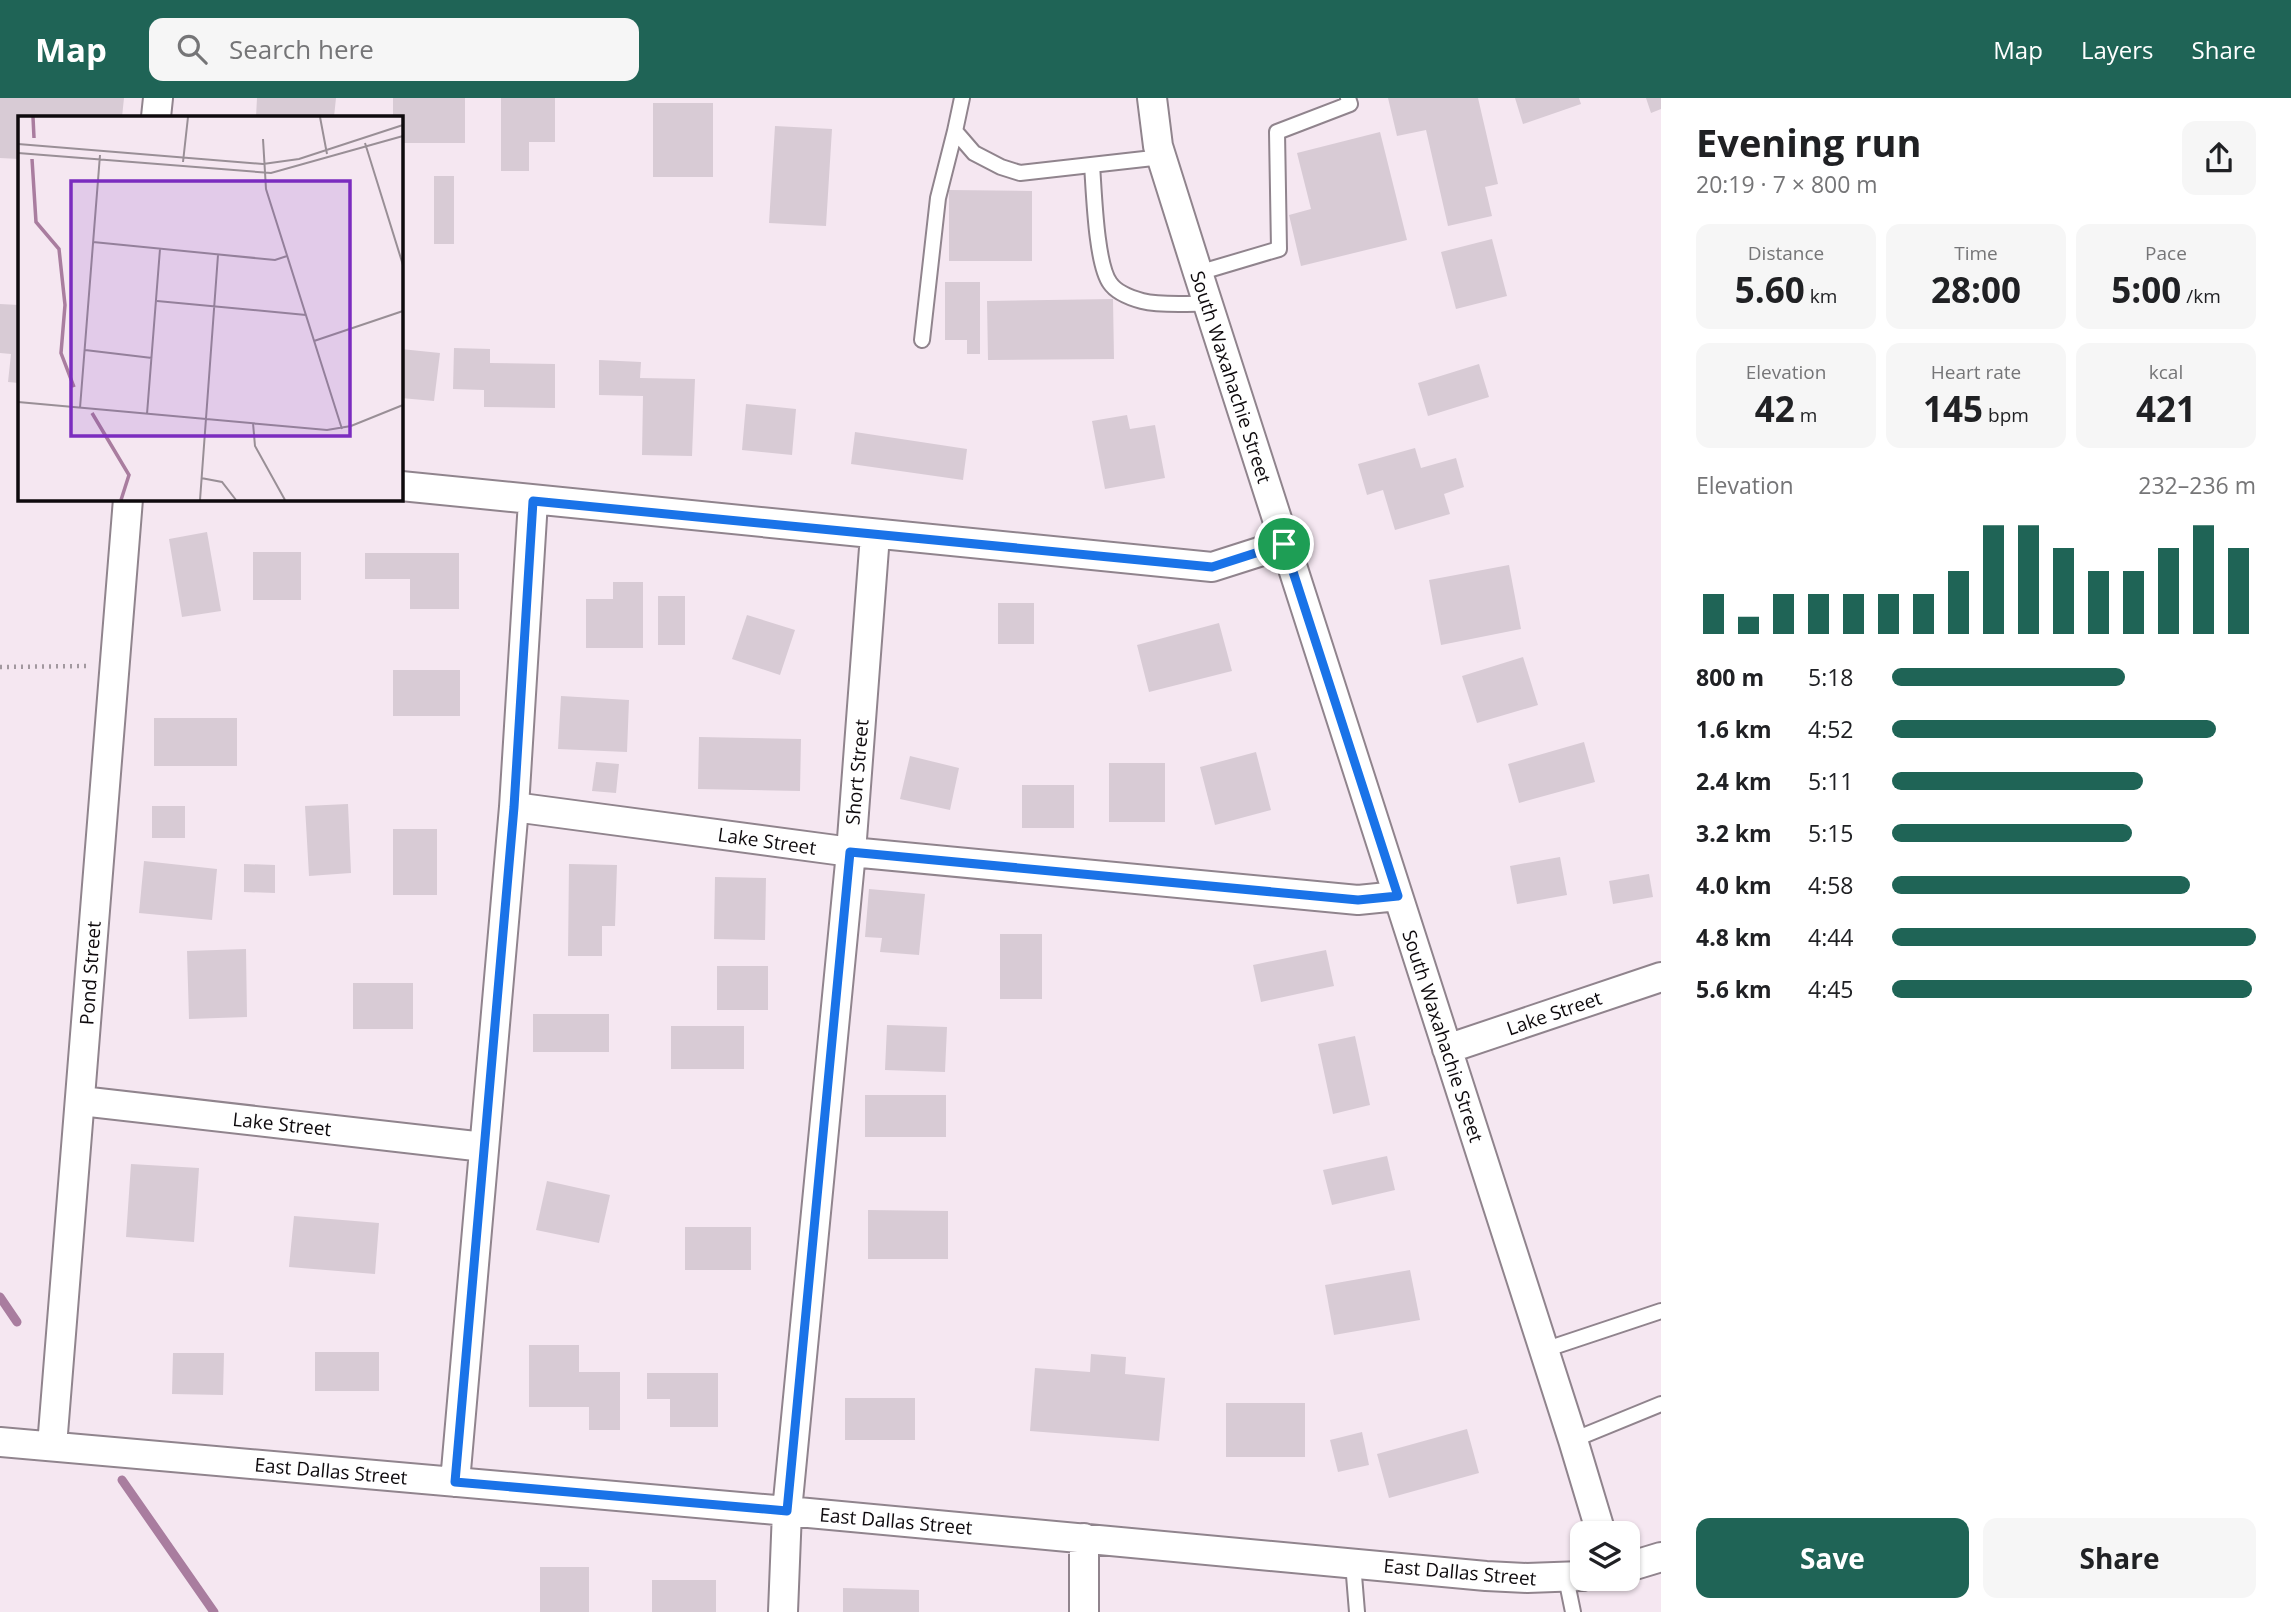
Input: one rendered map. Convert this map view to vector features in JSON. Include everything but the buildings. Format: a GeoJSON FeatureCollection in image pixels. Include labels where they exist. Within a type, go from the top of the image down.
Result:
{"type":"FeatureCollection","features":[{"type":"Feature","properties":{"kind":"street"},"geometry":{"type":"LineString","coordinates":[[156,116],[158,98]]}},
{"type":"Feature","properties":{"kind":"street","name":"South Waxahachie Street"},"geometry":{"type":"LineString","coordinates":[[1152,98],[1162,157],[1198,273],[1597,1521]]}},
{"type":"Feature","properties":{"kind":"street"},"geometry":{"type":"LineString","coordinates":[[402,486],[1212,567],[1284,544]]}},
{"type":"Feature","properties":{"kind":"street","name":"Pond Street"},"geometry":{"type":"LineString","coordinates":[[52,1446],[128,500]]}},
{"type":"Feature","properties":{"kind":"street"},"geometry":{"type":"LineString","coordinates":[[455,1482],[514,807],[533,501]]}},
{"type":"Feature","properties":{"kind":"street","name":"Short Street"},"geometry":{"type":"LineString","coordinates":[[783,1612],[787,1511],[850,852],[876,535]]}},
{"type":"Feature","properties":{"kind":"street","name":"Lake Street"},"geometry":{"type":"LineString","coordinates":[[514,807],[850,852],[1358,900],[1398,896]]}},
{"type":"Feature","properties":{"kind":"street","name":"Lake Street"},"geometry":{"type":"LineString","coordinates":[[1447,1049],[1661,977]]}},
{"type":"Feature","properties":{"kind":"street","name":"Lake Street"},"geometry":{"type":"LineString","coordinates":[[81,1101],[484,1147]]}},
{"type":"Feature","properties":{"kind":"street","name":"East Dallas Street"},"geometry":{"type":"LineString","coordinates":[[0,1442],[1486,1576],[1570,1577]]}},
{"type":"Feature","properties":{"kind":"street"},"geometry":{"type":"LineString","coordinates":[[1084,1538],[1084,1612]]}},
{"type":"Feature","properties":{"kind":"street"},"geometry":{"type":"LineString","coordinates":[[1640,1563],[1661,1557]]}},
{"type":"Feature","properties":{"kind":"lane"},"geometry":{"type":"LineString","coordinates":[[922,340],[937,198],[962,98]]}},
{"type":"Feature","properties":{"kind":"lane"},"geometry":{"type":"LineString","coordinates":[[1198,273],[1279,249],[1276,132],[1350,104],[1348,98]]}},
{"type":"Feature","properties":{"kind":"lane"},"geometry":{"type":"LineString","coordinates":[[955,131],[974,153],[1020,173],[1162,157]]}},
{"type":"Feature","properties":{"kind":"lane"},"geometry":{"type":"LineString","coordinates":[[1092,165],[1101,250],[1110,284],[1119,292],[1144,302],[1208,304]]}},
{"type":"Feature","properties":{"kind":"lane"},"geometry":{"type":"LineString","coordinates":[[1544,1350],[1661,1311]]}},
{"type":"Feature","properties":{"kind":"lane"},"geometry":{"type":"LineString","coordinates":[[1573,1440],[1661,1405]]}},
{"type":"Feature","properties":{"kind":"lane"},"geometry":{"type":"LineString","coordinates":[[1353,1563],[1357,1612]]}},
{"type":"Feature","properties":{"kind":"lane"},"geometry":{"type":"LineString","coordinates":[[1573,1612],[1574,1591]]}},
{"type":"Feature","properties":{"kind":"path"},"geometry":{"type":"LineString","coordinates":[[0,667],[114,666]]}},
{"type":"Feature","properties":{"kind":"waterway"},"geometry":{"type":"LineString","coordinates":[[0,1297],[17,1322]]}},
{"type":"Feature","properties":{"kind":"waterway"},"geometry":{"type":"LineString","coordinates":[[122,1480],[214,1612]]}},
{"type":"Feature","properties":{"kind":"route"},"geometry":{"type":"LineString","coordinates":[[533,501],[1212,567],[1284,544],[1398,896],[1358,900],[850,852],[787,1511],[455,1482],[514,807],[533,501]]}}]}
